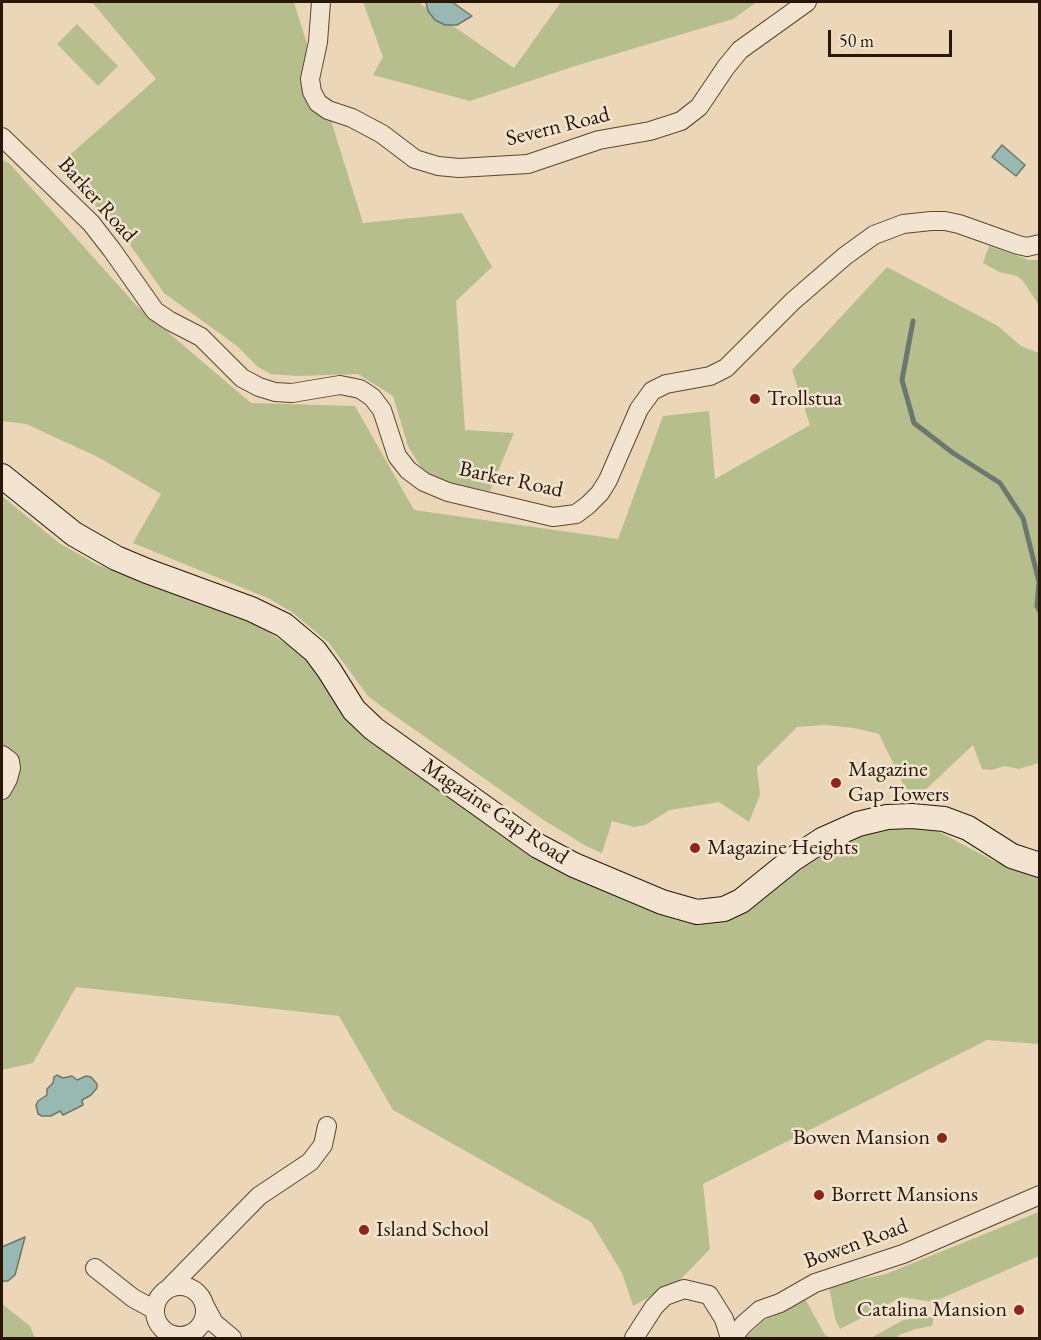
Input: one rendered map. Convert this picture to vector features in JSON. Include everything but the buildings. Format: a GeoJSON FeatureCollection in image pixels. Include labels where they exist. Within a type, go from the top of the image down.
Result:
{"type":"FeatureCollection","features":[{"type":"Feature","properties":{"kind":"main road","name":"Magazine Gap Road"},"geometry":{"type":"LineString","coordinates":[[2,476],[74,534],[116,558],[251,609],[284,626],[315,651],[354,710],[374,729],[538,846],[574,865],[662,902],[698,912],[724,909],[741,902],[793,859],[822,840],[858,824],[887,817],[944,819],[968,828],[1012,856],[1040,865]]}},
{"type":"Feature","properties":{"kind":"street","name":"Severn Road"},"geometry":{"type":"LineString","coordinates":[[321,2],[320,32],[310,79],[312,92],[318,103],[328,110],[352,118],[382,134],[415,159],[450,168],[528,164],[599,140],[673,125],[699,107],[736,55],[807,2]]}},
{"type":"Feature","properties":{"kind":"street","name":"Barker Road"},"geometry":{"type":"LineString","coordinates":[[2,137],[102,235],[155,311],[201,337],[242,378],[274,392],[292,393],[340,385],[360,389],[372,397],[382,410],[397,456],[408,470],[424,482],[448,492],[553,517],[576,514],[600,493],[639,409],[652,391],[666,384],[710,376],[726,368],[793,301],[874,234],[903,224],[938,221],[959,224],[1018,245],[1027,247],[1040,244]]}},
{"type":"Feature","properties":{"kind":"street"},"geometry":{"type":"LineString","coordinates":[[2,754],[10,761],[11,768],[2,789]]}},
{"type":"Feature","properties":{"kind":"street"},"geometry":{"type":"LineString","coordinates":[[212,1242],[198,1264],[204,1321],[190,1337],[170,1335],[158,1325],[156,1302],[212,1242],[259,1196],[310,1162],[323,1145],[327,1126]]}},
{"type":"Feature","properties":{"kind":"street","name":"Bowen Road"},"geometry":{"type":"LineString","coordinates":[[731,1338],[760,1310],[780,1303],[815,1283],[903,1254],[1040,1195]]}},
{"type":"Feature","properties":{"kind":"street"},"geometry":{"type":"LineString","coordinates":[[95,1268],[133,1298],[155,1310]]}},
{"type":"Feature","properties":{"kind":"street"},"geometry":{"type":"LineString","coordinates":[[166,1290],[182,1286],[201,1299],[214,1323],[232,1338]]}},
{"type":"Feature","properties":{"kind":"street"},"geometry":{"type":"LineString","coordinates":[[634,1338],[654,1307],[665,1296],[684,1289],[709,1295],[724,1319],[731,1338]]}},
{"type":"Feature","properties":{"kind":"green space"},"geometry":{"type":"Polygon","coordinates":[[[92,2],[294,2],[363,223],[462,213],[492,267],[456,301],[465,430],[514,433],[490,491],[428,479],[408,446],[393,396],[358,374],[298,376],[271,374],[258,367],[237,346],[164,293],[128,242],[56,167],[156,79],[92,2]]]}},
{"type":"Feature","properties":{"kind":"green space"},"geometry":{"type":"Polygon","coordinates":[[[363,2],[418,2],[514,68],[561,2],[757,2],[733,19],[575,66],[470,101],[373,75],[383,57],[363,2]]]}},
{"type":"Feature","properties":{"kind":"green space"},"geometry":{"type":"Polygon","coordinates":[[[77,24],[118,66],[98,86],[57,44],[77,24]]]}},
{"type":"Feature","properties":{"kind":"green space"},"geometry":{"type":"Polygon","coordinates":[[[2,160],[9,163],[136,305],[251,403],[355,406],[414,510],[618,539],[663,416],[709,411],[715,479],[810,425],[792,370],[887,267],[998,326],[1021,346],[1039,353],[1039,763],[1019,769],[1005,766],[992,770],[982,769],[973,745],[921,794],[905,788],[879,734],[854,728],[825,725],[797,727],[757,767],[760,795],[749,822],[719,802],[670,810],[645,825],[634,827],[612,821],[602,853],[586,846],[542,819],[368,696],[329,643],[293,613],[270,599],[133,543],[161,494],[98,457],[26,424],[2,421],[2,160]]]}},
{"type":"Feature","properties":{"kind":"green space"},"geometry":{"type":"Polygon","coordinates":[[[989,246],[1029,260],[1039,260],[1039,305],[1017,276],[999,272],[983,263],[989,246]]]}},
{"type":"Feature","properties":{"kind":"green space"},"geometry":{"type":"Polygon","coordinates":[[[2,496],[59,543],[96,564],[258,625],[292,648],[309,662],[322,680],[526,843],[695,922],[837,830],[930,827],[994,861],[1011,868],[1039,874],[1039,1044],[987,1040],[703,1184],[710,1249],[681,1279],[633,1306],[622,1273],[591,1222],[393,1110],[339,1016],[76,987],[33,1063],[2,1070],[2,496]]]}},
{"type":"Feature","properties":{"kind":"green space"},"geometry":{"type":"Polygon","coordinates":[[[1039,1212],[1039,1256],[933,1302],[902,1297],[840,1329],[835,1318],[829,1286],[886,1274],[1039,1212]]]}},
{"type":"Feature","properties":{"kind":"green space"},"geometry":{"type":"Polygon","coordinates":[[[804,1297],[825,1335],[831,1338],[747,1338],[763,1321],[804,1297]]]}},
{"type":"Feature","properties":{"kind":"green space"},"geometry":{"type":"Polygon","coordinates":[[[2,1304],[30,1326],[35,1338],[2,1338],[2,1304]]]}},
{"type":"Feature","properties":{"kind":"green space"},"geometry":{"type":"Polygon","coordinates":[[[934,1316],[932,1326],[916,1329],[899,1335],[897,1338],[871,1338],[903,1320],[934,1316]]]}},
{"type":"Feature","properties":{"kind":"water"},"geometry":{"type":"Polygon","coordinates":[[[426,2],[452,2],[472,16],[457,25],[445,25],[435,20],[428,11],[426,2]]]}},
{"type":"Feature","properties":{"kind":"water"},"geometry":{"type":"Polygon","coordinates":[[[1002,145],[1025,165],[1016,176],[992,157],[1002,145]]]}},
{"type":"Feature","properties":{"kind":"water"},"geometry":{"type":"Polygon","coordinates":[[[57,1075],[63,1078],[72,1076],[77,1080],[86,1076],[91,1077],[97,1084],[97,1088],[82,1100],[83,1105],[63,1115],[60,1111],[51,1116],[42,1116],[38,1114],[36,1105],[47,1095],[47,1089],[57,1075]]]}},
{"type":"Feature","properties":{"kind":"water"},"geometry":{"type":"Polygon","coordinates":[[[25,1237],[15,1275],[8,1281],[2,1281],[2,1247],[25,1237]]]}},
{"type":"Feature","properties":{"kind":"waterway"},"geometry":{"type":"LineString","coordinates":[[913,321],[902,380],[914,423],[953,453],[1000,483],[1023,518],[1039,582],[1037,606],[1040,612]]}},
{"type":"Feature","properties":{"kind":"place","name":"Trollstua"},"geometry":{"type":"Point","coordinates":[755,399]}},
{"type":"Feature","properties":{"kind":"place","name":"Magazine Gap Towers"},"geometry":{"type":"Point","coordinates":[836,783]}},
{"type":"Feature","properties":{"kind":"place","name":"Magazine Heights"},"geometry":{"type":"Point","coordinates":[695,848]}},
{"type":"Feature","properties":{"kind":"place","name":"Bowen Mansion"},"geometry":{"type":"Point","coordinates":[942,1138]}},
{"type":"Feature","properties":{"kind":"place","name":"Borrett Mansions"},"geometry":{"type":"Point","coordinates":[819,1195]}},
{"type":"Feature","properties":{"kind":"place","name":"Island School"},"geometry":{"type":"Point","coordinates":[364,1230]}},
{"type":"Feature","properties":{"kind":"place","name":"Catalina Mansion"},"geometry":{"type":"Point","coordinates":[1019,1310]}}]}
